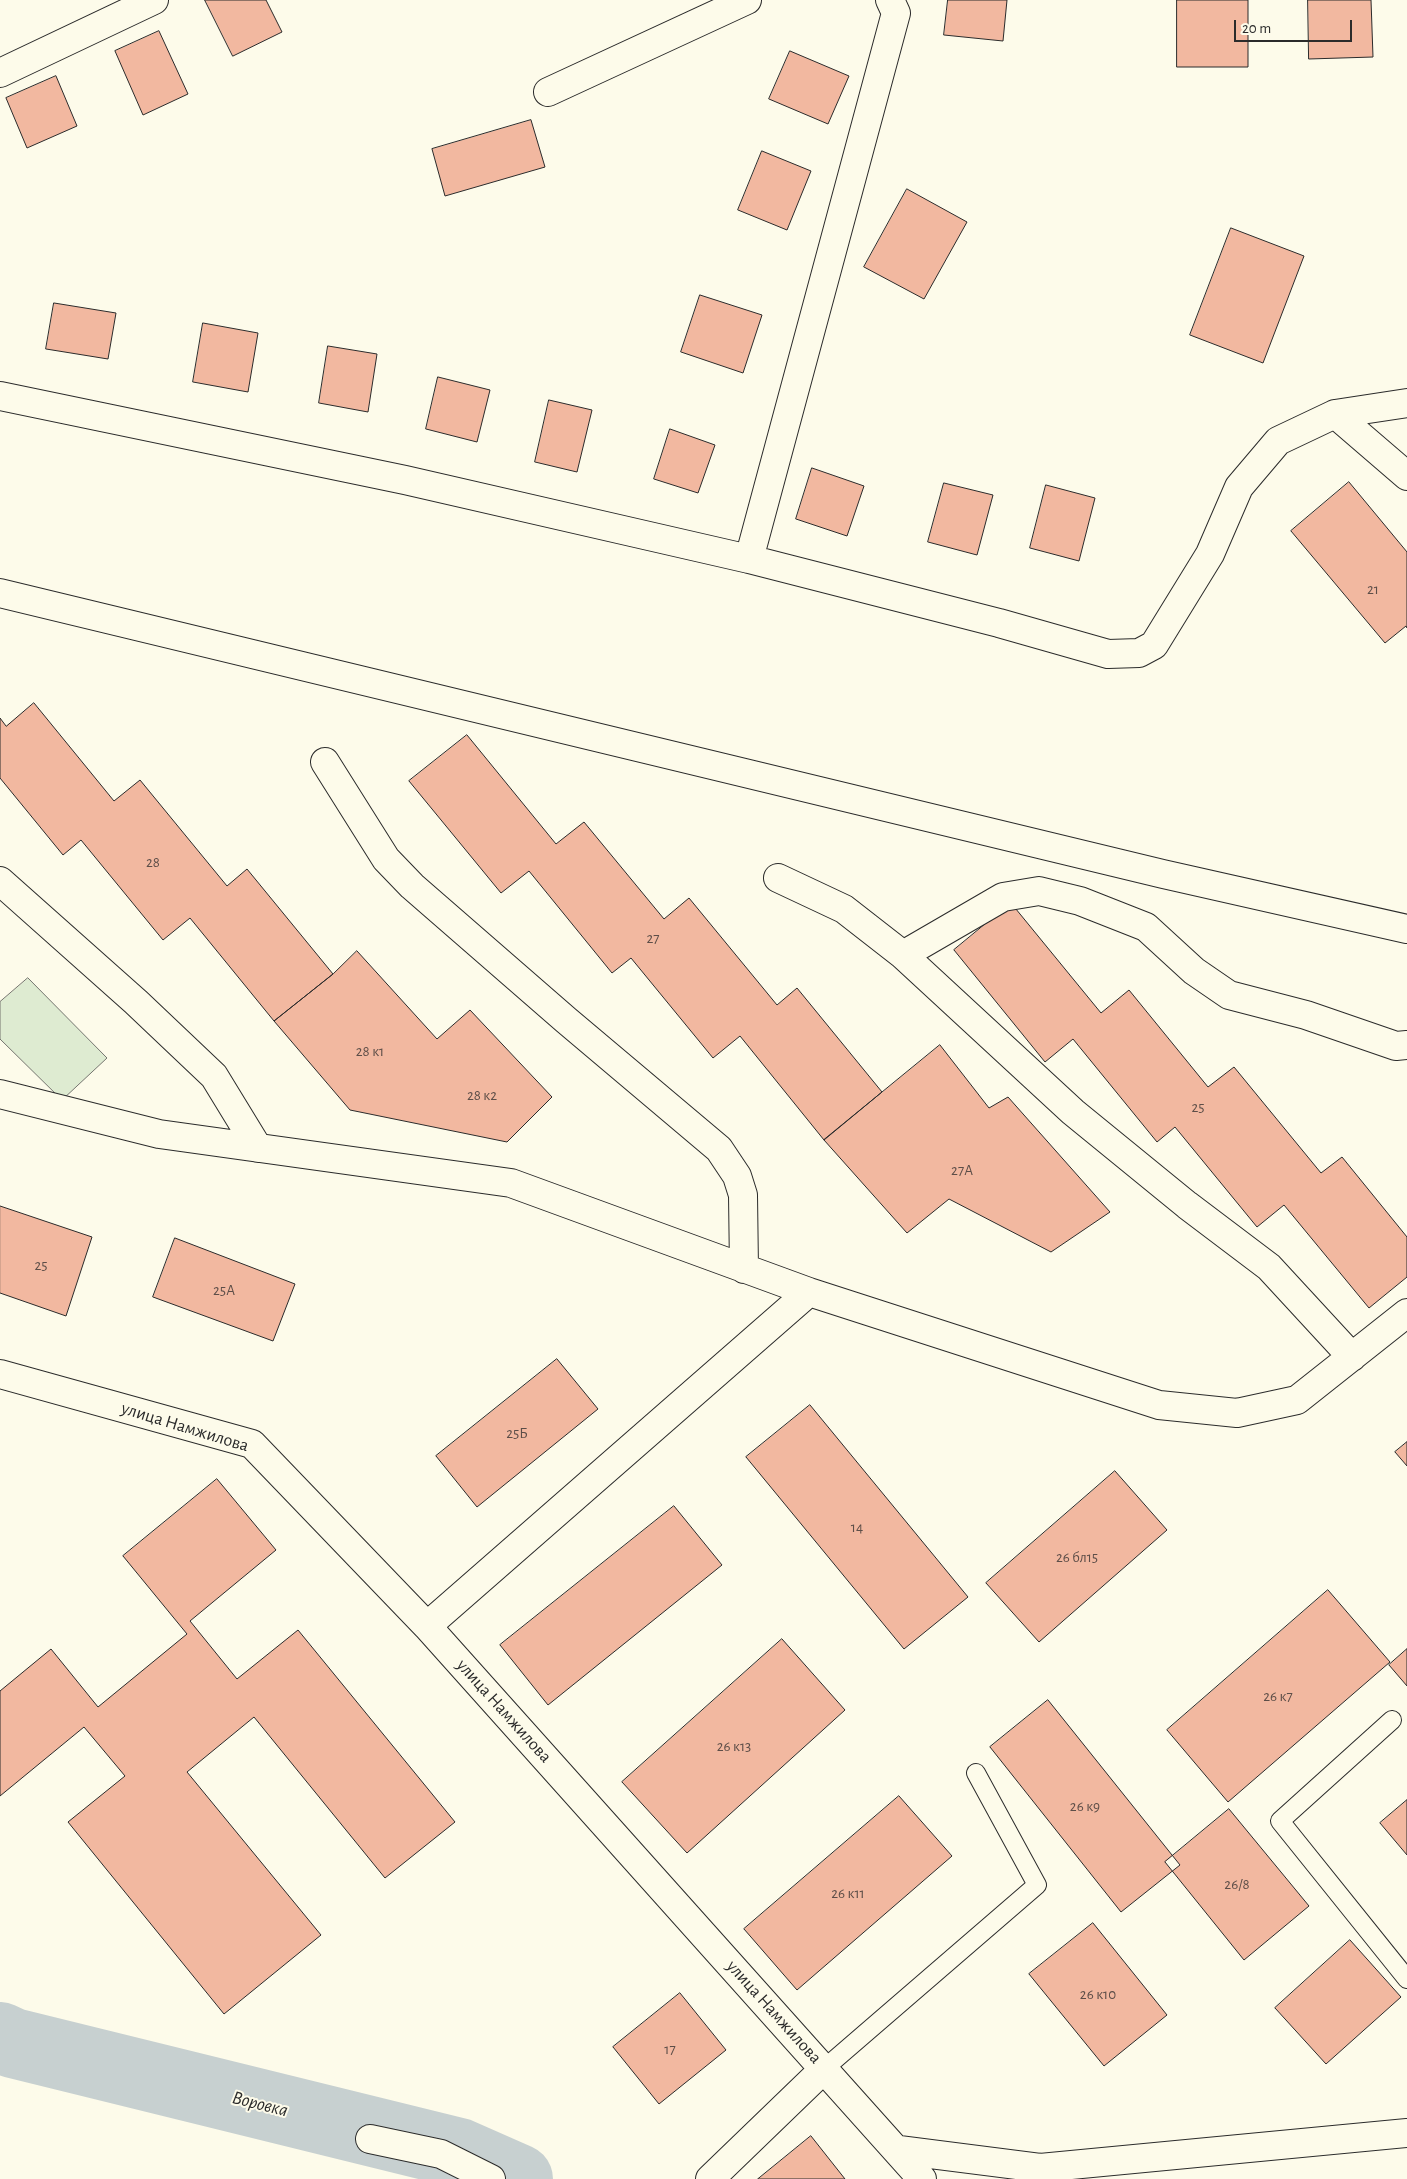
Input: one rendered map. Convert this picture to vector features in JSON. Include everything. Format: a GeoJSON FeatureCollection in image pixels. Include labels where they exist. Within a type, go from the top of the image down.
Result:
{"type":"FeatureCollection","features":[{"type":"Feature","properties":{"kind":"street"},"geometry":{"type":"LineString","coordinates":[[3,64],[154,0]]}},
{"type":"Feature","properties":{"kind":"street"},"geometry":{"type":"LineString","coordinates":[[548,92],[747,0]]}},
{"type":"Feature","properties":{"kind":"street"},"geometry":{"type":"LineString","coordinates":[[749,559],[896,13],[890,0]]}},
{"type":"Feature","properties":{"kind":"street"},"geometry":{"type":"LineString","coordinates":[[0,396],[405,480],[749,559],[999,623],[1108,654],[1139,653],[1154,645],[1210,554],[1239,487],[1278,441],[1335,414],[1407,403]]}},
{"type":"Feature","properties":{"kind":"street"},"geometry":{"type":"LineString","coordinates":[[1335,414],[1407,476]]}},
{"type":"Feature","properties":{"kind":"street"},"geometry":{"type":"LineString","coordinates":[[0,593],[1163,874],[1407,929]]}},
{"type":"Feature","properties":{"kind":"street"},"geometry":{"type":"LineString","coordinates":[[325,762],[386,859],[412,886],[566,1020],[719,1149],[737,1176],[743,1195],[744,1269]]}},
{"type":"Feature","properties":{"kind":"street"},"geometry":{"type":"LineString","coordinates":[[778,878],[844,909],[903,955],[1073,1112],[1187,1205],[1269,1267],[1352,1357]]}},
{"type":"Feature","properties":{"kind":"street"},"geometry":{"type":"LineString","coordinates":[[0,880],[136,1002],[214,1076],[258,1148]]}},
{"type":"Feature","properties":{"kind":"street"},"geometry":{"type":"LineString","coordinates":[[903,955],[1003,897],[1038,891],[1080,901],[1146,927],[1194,971],[1229,995],[1306,1015],[1396,1046],[1407,1045]]}},
{"type":"Feature","properties":{"kind":"street"},"geometry":{"type":"LineString","coordinates":[[0,1094],[159,1134],[512,1183],[809,1292],[1159,1405],[1237,1413],[1297,1400],[1407,1313]]}},
{"type":"Feature","properties":{"kind":"street"},"geometry":{"type":"LineString","coordinates":[[427,1626],[809,1292]]}},
{"type":"Feature","properties":{"kind":"street","name":"улица Намжилова"},"geometry":{"type":"LineString","coordinates":[[0,1374],[252,1444],[427,1626],[899,2150],[922,2179]]}},
{"type":"Feature","properties":{"kind":"street"},"geometry":{"type":"LineString","coordinates":[[710,2179],[825,2068]]}},
{"type":"Feature","properties":{"kind":"street"},"geometry":{"type":"LineString","coordinates":[[899,2150],[1040,2168],[1407,2133]]}},
{"type":"Feature","properties":{"kind":"street"},"geometry":{"type":"LineString","coordinates":[[370,2139],[441,2154],[491,2179]]}},
{"type":"Feature","properties":{"kind":"lane"},"geometry":{"type":"LineString","coordinates":[[1392,1720],[1280,1821],[1407,1979]]}},
{"type":"Feature","properties":{"kind":"lane"},"geometry":{"type":"LineString","coordinates":[[825,2068],[1037,1885],[976,1773]]}},
{"type":"Feature","properties":{"kind":"green space"},"geometry":{"type":"Polygon","coordinates":[[[28,978],[107,1058],[62,1100],[0,1039],[0,1002],[28,978]]]}},
{"type":"Feature","properties":{"kind":"building"},"geometry":{"type":"Polygon","coordinates":[[[205,0],[266,0],[282,32],[233,56],[205,0]]]}},
{"type":"Feature","properties":{"kind":"building"},"geometry":{"type":"Polygon","coordinates":[[[948,0],[1007,0],[1003,41],[944,35],[948,0]]]}},
{"type":"Feature","properties":{"kind":"building"},"geometry":{"type":"Polygon","coordinates":[[[1177,0],[1248,0],[1248,67],[1177,67],[1177,0]]]}},
{"type":"Feature","properties":{"kind":"building"},"geometry":{"type":"Polygon","coordinates":[[[1308,0],[1371,0],[1373,57],[1309,59],[1308,0]]]}},
{"type":"Feature","properties":{"kind":"building"},"geometry":{"type":"Polygon","coordinates":[[[159,31],[188,94],[143,115],[115,51],[159,31]]]}},
{"type":"Feature","properties":{"kind":"building"},"geometry":{"type":"Polygon","coordinates":[[[790,51],[849,76],[828,124],[769,99],[790,51]]]}},
{"type":"Feature","properties":{"kind":"building"},"geometry":{"type":"Polygon","coordinates":[[[56,76],[77,126],[27,148],[6,98],[56,76]]]}},
{"type":"Feature","properties":{"kind":"building"},"geometry":{"type":"Polygon","coordinates":[[[531,120],[545,167],[445,196],[432,149],[531,120]]]}},
{"type":"Feature","properties":{"kind":"building"},"geometry":{"type":"Polygon","coordinates":[[[762,151],[811,171],[787,230],[738,210],[762,151]]]}},
{"type":"Feature","properties":{"kind":"building"},"geometry":{"type":"Polygon","coordinates":[[[907,189],[967,222],[924,299],[864,267],[907,189]]]}},
{"type":"Feature","properties":{"kind":"building"},"geometry":{"type":"Polygon","coordinates":[[[1231,228],[1304,256],[1263,363],[1190,335],[1231,228]]]}},
{"type":"Feature","properties":{"kind":"building"},"geometry":{"type":"Polygon","coordinates":[[[700,295],[762,315],[743,373],[681,352],[700,295]]]}},
{"type":"Feature","properties":{"kind":"building"},"geometry":{"type":"Polygon","coordinates":[[[54,303],[116,313],[108,359],[46,349],[54,303]]]}},
{"type":"Feature","properties":{"kind":"building"},"geometry":{"type":"Polygon","coordinates":[[[203,323],[258,333],[248,392],[193,382],[203,323]]]}},
{"type":"Feature","properties":{"kind":"building"},"geometry":{"type":"Polygon","coordinates":[[[328,346],[377,354],[368,412],[319,403],[328,346]]]}},
{"type":"Feature","properties":{"kind":"building"},"geometry":{"type":"Polygon","coordinates":[[[438,377],[490,390],[477,442],[426,429],[438,377]]]}},
{"type":"Feature","properties":{"kind":"building"},"geometry":{"type":"Polygon","coordinates":[[[549,400],[592,410],[577,472],[535,462],[549,400]]]}},
{"type":"Feature","properties":{"kind":"building"},"geometry":{"type":"Polygon","coordinates":[[[670,429],[715,445],[698,493],[654,479],[670,429]]]}},
{"type":"Feature","properties":{"kind":"building"},"geometry":{"type":"Polygon","coordinates":[[[812,468],[864,486],[847,536],[796,519],[812,468]]]}},
{"type":"Feature","properties":{"kind":"building"},"geometry":{"type":"Polygon","coordinates":[[[1349,482],[1407,552],[1407,628],[1406,626],[1385,643],[1291,531],[1349,482]]]}},
{"type":"Feature","properties":{"kind":"building"},"geometry":{"type":"Polygon","coordinates":[[[944,483],[993,495],[977,555],[928,542],[944,483]]]}},
{"type":"Feature","properties":{"kind":"building"},"geometry":{"type":"Polygon","coordinates":[[[1046,485],[1095,498],[1079,561],[1030,548],[1046,485]]]}},
{"type":"Feature","properties":{"kind":"building"},"geometry":{"type":"Polygon","coordinates":[[[34,703],[114,801],[140,780],[227,886],[247,869],[333,974],[274,1021],[190,918],[163,940],[81,840],[63,855],[0,778],[0,718],[6,726],[34,703]]]}},
{"type":"Feature","properties":{"kind":"building"},"geometry":{"type":"Polygon","coordinates":[[[467,735],[556,844],[584,822],[664,919],[689,898],[777,1005],[797,988],[882,1092],[824,1140],[740,1036],[713,1058],[631,958],[612,973],[529,871],[501,893],[409,781],[467,735]]]}},
{"type":"Feature","properties":{"kind":"building"},"geometry":{"type":"Polygon","coordinates":[[[1011,903],[1101,1013],[1129,990],[1208,1087],[1234,1067],[1321,1173],[1342,1157],[1407,1237],[1407,1277],[1369,1308],[1284,1205],[1257,1227],[1175,1127],[1157,1142],[1073,1039],[1045,1062],[954,950],[1011,903]]]}},
{"type":"Feature","properties":{"kind":"building"},"geometry":{"type":"Polygon","coordinates":[[[357,951],[437,1039],[470,1010],[552,1097],[507,1142],[350,1110],[274,1021],[333,974],[357,951]]]}},
{"type":"Feature","properties":{"kind":"building"},"geometry":{"type":"Polygon","coordinates":[[[940,1045],[989,1108],[1008,1097],[1110,1212],[1051,1252],[949,1199],[907,1233],[824,1140],[940,1045]]]}},
{"type":"Feature","properties":{"kind":"building"},"geometry":{"type":"Polygon","coordinates":[[[0,1206],[92,1237],[66,1316],[0,1293],[0,1206]]]}},
{"type":"Feature","properties":{"kind":"building"},"geometry":{"type":"Polygon","coordinates":[[[175,1238],[295,1284],[273,1341],[153,1297],[175,1238]]]}},
{"type":"Feature","properties":{"kind":"building"},"geometry":{"type":"Polygon","coordinates":[[[557,1359],[598,1409],[477,1507],[436,1456],[557,1359]]]}},
{"type":"Feature","properties":{"kind":"building"},"geometry":{"type":"Polygon","coordinates":[[[810,1405],[968,1597],[904,1649],[746,1457],[810,1405]]]}},
{"type":"Feature","properties":{"kind":"building"},"geometry":{"type":"Polygon","coordinates":[[[1407,1442],[1407,1466],[1395,1452],[1407,1442]]]}},
{"type":"Feature","properties":{"kind":"building"},"geometry":{"type":"Polygon","coordinates":[[[1115,1471],[1167,1530],[1039,1642],[986,1583],[1115,1471]]]}},
{"type":"Feature","properties":{"kind":"building"},"geometry":{"type":"Polygon","coordinates":[[[217,1479],[276,1550],[190,1621],[237,1679],[298,1630],[455,1822],[385,1878],[254,1717],[187,1772],[321,1935],[224,2014],[68,1822],[125,1776],[84,1727],[0,1796],[0,1691],[51,1649],[98,1707],[187,1634],[123,1556],[217,1479]]]}},
{"type":"Feature","properties":{"kind":"building"},"geometry":{"type":"Polygon","coordinates":[[[674,1506],[722,1565],[548,1705],[500,1645],[674,1506]]]}},
{"type":"Feature","properties":{"kind":"building"},"geometry":{"type":"Polygon","coordinates":[[[1328,1590],[1390,1662],[1228,1802],[1167,1730],[1328,1590]]]}},
{"type":"Feature","properties":{"kind":"building"},"geometry":{"type":"Polygon","coordinates":[[[782,1639],[845,1710],[687,1853],[622,1782],[782,1639]]]}},
{"type":"Feature","properties":{"kind":"building"},"geometry":{"type":"Polygon","coordinates":[[[1407,1649],[1407,1686],[1389,1665],[1407,1649]]]}},
{"type":"Feature","properties":{"kind":"building"},"geometry":{"type":"Polygon","coordinates":[[[1048,1700],[1180,1865],[1121,1912],[990,1747],[1048,1700]]]}},
{"type":"Feature","properties":{"kind":"building"},"geometry":{"type":"Polygon","coordinates":[[[899,1796],[952,1856],[797,1990],[744,1929],[899,1796]]]}},
{"type":"Feature","properties":{"kind":"building"},"geometry":{"type":"Polygon","coordinates":[[[1407,1800],[1407,1855],[1380,1823],[1407,1800]]]}},
{"type":"Feature","properties":{"kind":"building"},"geometry":{"type":"Polygon","coordinates":[[[1229,1809],[1309,1906],[1244,1960],[1165,1862],[1229,1809]]]}},
{"type":"Feature","properties":{"kind":"building"},"geometry":{"type":"Polygon","coordinates":[[[1093,1923],[1167,2015],[1104,2066],[1029,1974],[1093,1923]]]}},
{"type":"Feature","properties":{"kind":"building"},"geometry":{"type":"Polygon","coordinates":[[[1350,1940],[1401,1997],[1326,2064],[1275,2008],[1350,1940]]]}},
{"type":"Feature","properties":{"kind":"building"},"geometry":{"type":"Polygon","coordinates":[[[680,1993],[726,2050],[659,2104],[613,2047],[680,1993]]]}},
{"type":"Feature","properties":{"kind":"building"},"geometry":{"type":"Polygon","coordinates":[[[811,2136],[845,2179],[758,2179],[811,2136]]]}},
{"type":"Feature","properties":{"kind":"waterway","name":"Воровка"},"geometry":{"type":"LineString","coordinates":[[0,2037],[13,2043],[459,2153],[518,2179]]}}]}
